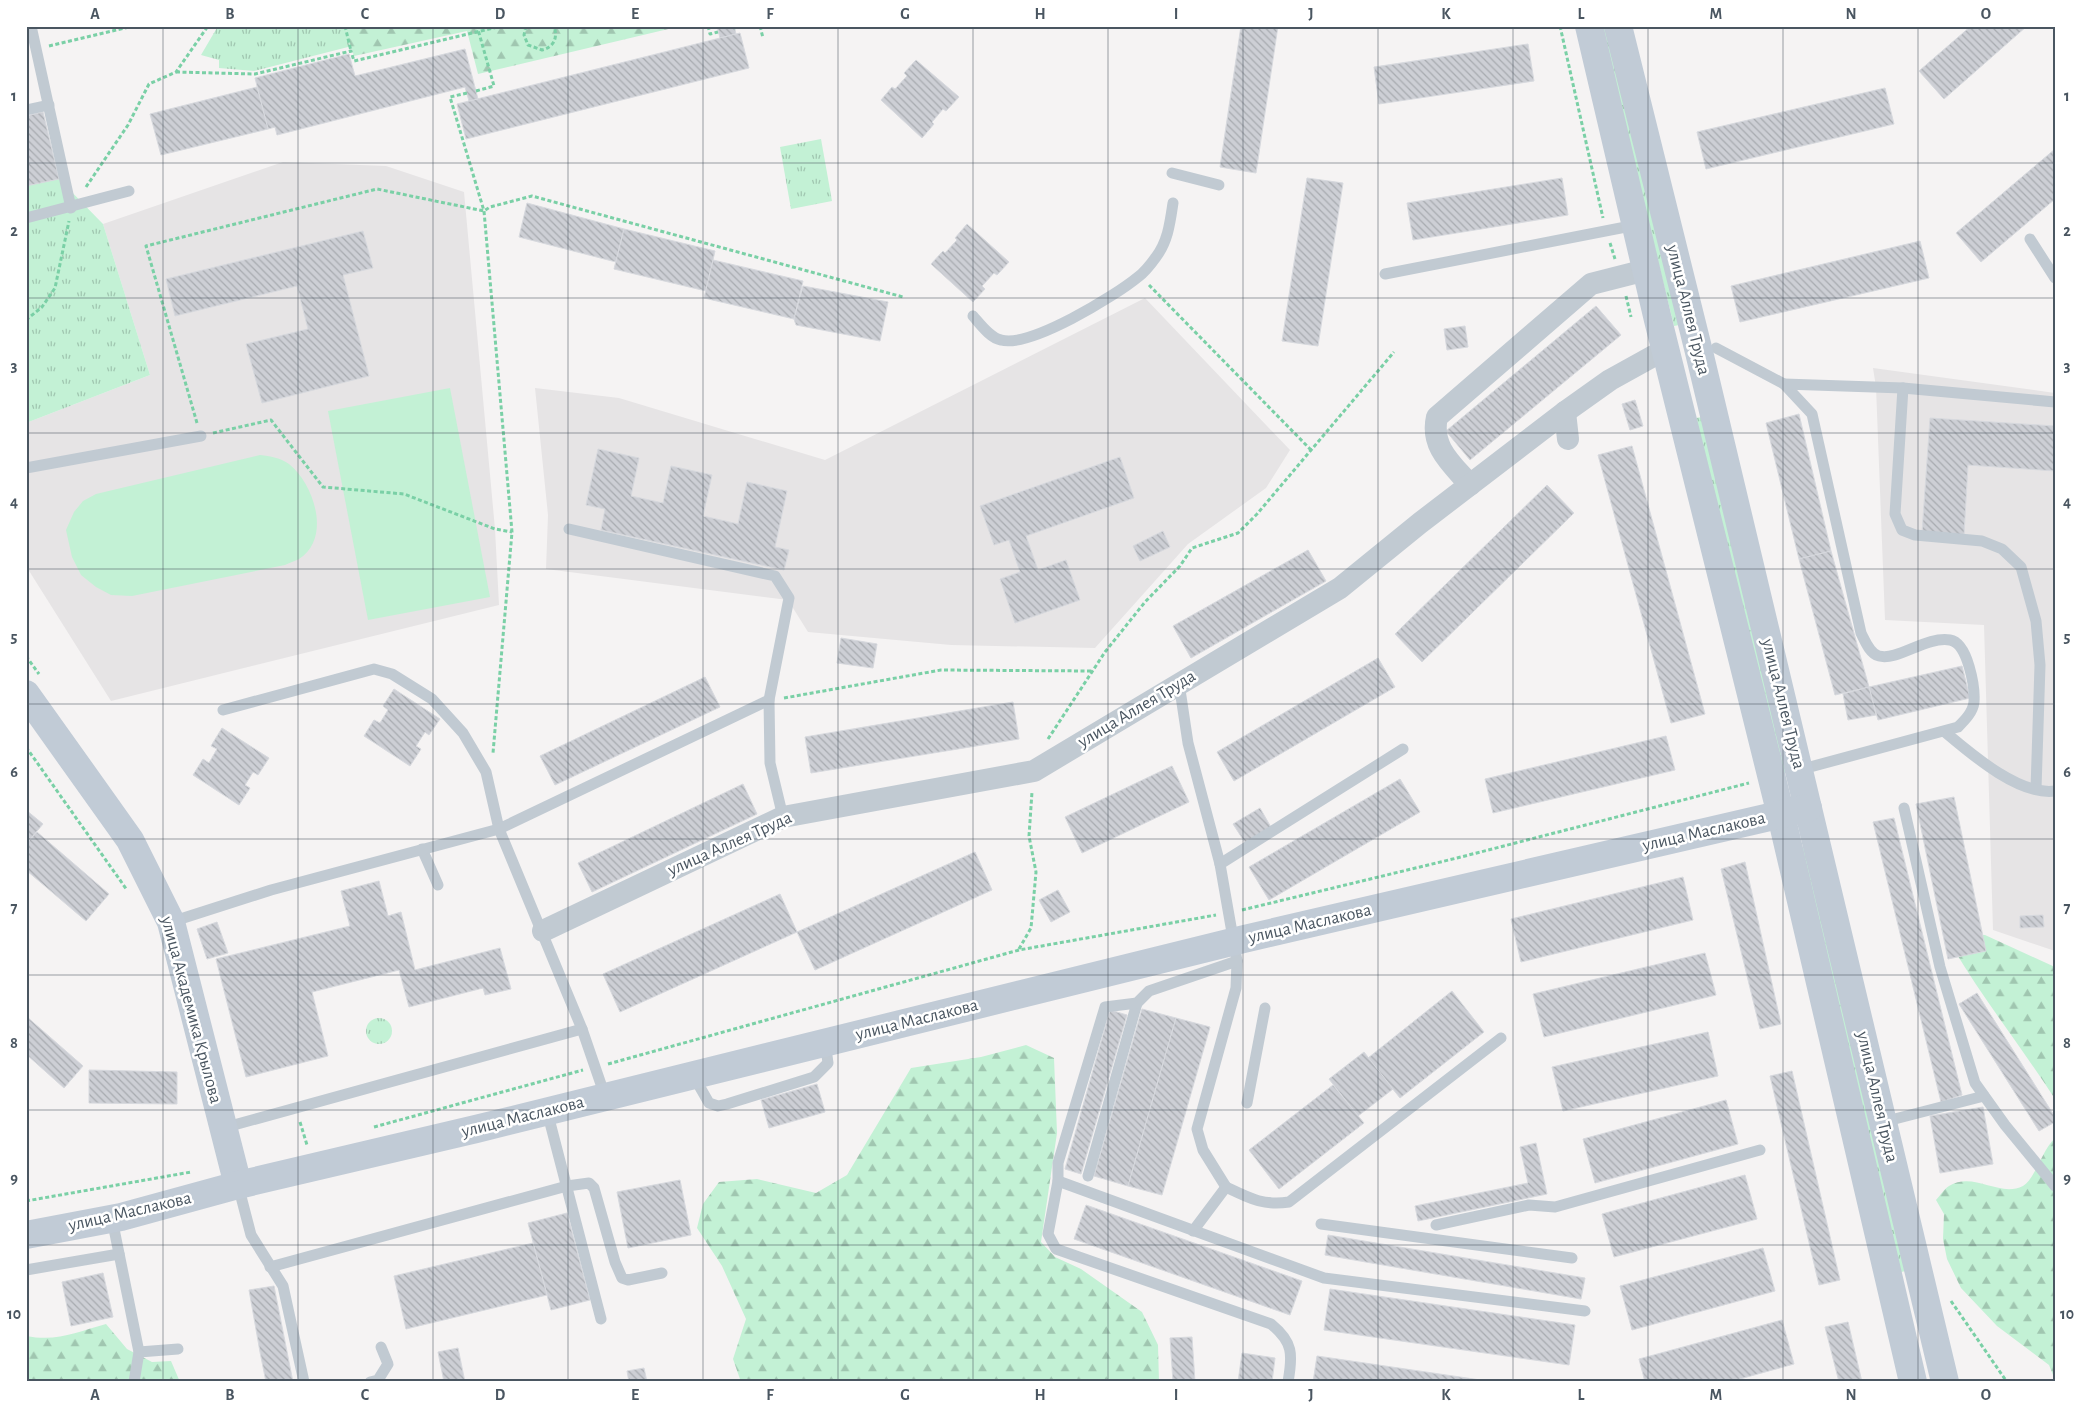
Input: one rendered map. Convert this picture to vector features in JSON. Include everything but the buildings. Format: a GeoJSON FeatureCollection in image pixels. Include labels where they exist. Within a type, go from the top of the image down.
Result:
{"type":"FeatureCollection","features":[{"type":"Feature","properties":{"kind":"street","name":"улица Аллея Труда"},"geometry":{"type":"LineString","coordinates":[[1589,26],[1646,270],[1781,815],[1913,1382]]}},
{"type":"Feature","properties":{"kind":"street","name":"улица Аллея Труда"},"geometry":{"type":"LineString","coordinates":[[1618,26],[1699,352],[1945,1382]]}},
{"type":"Feature","properties":{"kind":"street"},"geometry":{"type":"LineString","coordinates":[[1470,485],[1444,456],[1436,443],[1434,430],[1436,417],[1591,284],[1646,270]]}},
{"type":"Feature","properties":{"kind":"street","name":"улица Аллея Труда"},"geometry":{"type":"LineString","coordinates":[[543,931],[783,817],[1034,771],[1340,588],[1565,412],[1610,380],[1666,349]]}},
{"type":"Feature","properties":{"kind":"street"},"geometry":{"type":"LineString","coordinates":[[1565,412],[1568,439]]}},
{"type":"Feature","properties":{"kind":"street","name":"улица Академика Крылова"},"geometry":{"type":"LineString","coordinates":[[34,687],[130,840],[171,922],[238,1185]]}},
{"type":"Feature","properties":{"kind":"street","name":"улица Маслакова"},"geometry":{"type":"LineString","coordinates":[[26,1234],[112,1219],[238,1185],[547,1112],[825,1042],[1235,952],[1808,808]]}},
{"type":"Feature","properties":{"kind":"lane"},"geometry":{"type":"LineString","coordinates":[[31,26],[71,208]]}},
{"type":"Feature","properties":{"kind":"lane"},"geometry":{"type":"LineString","coordinates":[[26,110],[49,105]]}},
{"type":"Feature","properties":{"kind":"lane"},"geometry":{"type":"LineString","coordinates":[[1172,173],[1219,185]]}},
{"type":"Feature","properties":{"kind":"lane"},"geometry":{"type":"LineString","coordinates":[[26,218],[71,208],[129,191]]}},
{"type":"Feature","properties":{"kind":"lane"},"geometry":{"type":"LineString","coordinates":[[973,316],[1000,340],[1015,342],[1039,334],[1113,295],[1140,276],[1157,257],[1167,240],[1173,203]]}},
{"type":"Feature","properties":{"kind":"lane"},"geometry":{"type":"LineString","coordinates":[[1385,274],[1636,225]]}},
{"type":"Feature","properties":{"kind":"lane"},"geometry":{"type":"LineString","coordinates":[[2030,239],[2055,278]]}},
{"type":"Feature","properties":{"kind":"lane"},"geometry":{"type":"LineString","coordinates":[[1716,348],[1784,384],[1812,414],[1861,633],[1870,650],[1878,656],[1887,656],[1935,640],[1953,640],[1964,650],[1972,679],[1974,703],[1969,716],[1958,727],[1799,770]]}},
{"type":"Feature","properties":{"kind":"lane"},"geometry":{"type":"LineString","coordinates":[[1784,384],[1903,388],[2055,402]]}},
{"type":"Feature","properties":{"kind":"lane"},"geometry":{"type":"LineString","coordinates":[[1903,388],[1896,514],[1902,530],[1915,535],[1982,541],[2002,549],[2021,568],[2036,621],[2040,665],[2036,788]]}},
{"type":"Feature","properties":{"kind":"lane"},"geometry":{"type":"LineString","coordinates":[[26,468],[201,436]]}},
{"type":"Feature","properties":{"kind":"lane"},"geometry":{"type":"LineString","coordinates":[[569,529],[775,576],[789,598],[769,700],[770,763],[783,817]]}},
{"type":"Feature","properties":{"kind":"lane"},"geometry":{"type":"LineString","coordinates":[[223,710],[374,669],[392,674],[432,699],[463,733],[486,772],[499,829],[543,931],[582,1029],[605,1096]]}},
{"type":"Feature","properties":{"kind":"lane"},"geometry":{"type":"LineString","coordinates":[[1179,683],[1188,743],[1220,864],[1235,952],[1236,988],[1197,1129],[1203,1150],[1226,1187],[1253,1200],[1273,1205],[1289,1202],[1501,1038]]}},
{"type":"Feature","properties":{"kind":"lane"},"geometry":{"type":"LineString","coordinates":[[171,922],[271,890],[499,829],[769,700]]}},
{"type":"Feature","properties":{"kind":"lane"},"geometry":{"type":"LineString","coordinates":[[1944,732],[1986,766],[2016,782],[2055,791]]}},
{"type":"Feature","properties":{"kind":"lane"},"geometry":{"type":"LineString","coordinates":[[1220,864],[1403,749]]}},
{"type":"Feature","properties":{"kind":"lane"},"geometry":{"type":"LineString","coordinates":[[1904,808],[1940,967],[1975,1083],[2005,1125],[2055,1186]]}},
{"type":"Feature","properties":{"kind":"lane"},"geometry":{"type":"LineString","coordinates":[[422,849],[438,885]]}},
{"type":"Feature","properties":{"kind":"lane"},"geometry":{"type":"LineString","coordinates":[[1088,1176],[1137,1003],[1149,992],[1235,952]]}},
{"type":"Feature","properties":{"kind":"lane"},"geometry":{"type":"LineString","coordinates":[[1137,1003],[1108,1005],[1103,1010],[1058,1163],[1058,1181],[1048,1234],[1056,1249],[1271,1324],[1284,1335],[1292,1353],[1288,1382]]}},
{"type":"Feature","properties":{"kind":"lane"},"geometry":{"type":"LineString","coordinates":[[1247,1103],[1265,1008]]}},
{"type":"Feature","properties":{"kind":"lane"},"geometry":{"type":"LineString","coordinates":[[223,1128],[582,1029]]}},
{"type":"Feature","properties":{"kind":"lane"},"geometry":{"type":"LineString","coordinates":[[693,1074],[709,1103],[718,1106],[727,1104],[814,1077],[828,1063],[825,1042]]}},
{"type":"Feature","properties":{"kind":"lane"},"geometry":{"type":"LineString","coordinates":[[1883,1122],[1984,1096]]}},
{"type":"Feature","properties":{"kind":"lane"},"geometry":{"type":"LineString","coordinates":[[547,1112],[601,1319]]}},
{"type":"Feature","properties":{"kind":"lane"},"geometry":{"type":"LineString","coordinates":[[1436,1225],[1529,1205],[1555,1207],[1760,1150]]}},
{"type":"Feature","properties":{"kind":"lane"},"geometry":{"type":"LineString","coordinates":[[1058,1181],[1324,1278],[1585,1311]]}},
{"type":"Feature","properties":{"kind":"lane"},"geometry":{"type":"LineString","coordinates":[[270,1267],[567,1186],[589,1183],[592,1185],[614,1262],[622,1278],[628,1280],[662,1272]]}},
{"type":"Feature","properties":{"kind":"lane"},"geometry":{"type":"LineString","coordinates":[[238,1185],[251,1234],[270,1267],[284,1286],[304,1382]]}},
{"type":"Feature","properties":{"kind":"lane"},"geometry":{"type":"LineString","coordinates":[[1193,1231],[1226,1187]]}},
{"type":"Feature","properties":{"kind":"lane"},"geometry":{"type":"LineString","coordinates":[[112,1219],[139,1352],[134,1382]]}},
{"type":"Feature","properties":{"kind":"lane"},"geometry":{"type":"LineString","coordinates":[[1321,1224],[1572,1258]]}},
{"type":"Feature","properties":{"kind":"lane"},"geometry":{"type":"LineString","coordinates":[[26,1270],[119,1254]]}},
{"type":"Feature","properties":{"kind":"lane"},"geometry":{"type":"LineString","coordinates":[[370,1382],[378,1380],[388,1364],[381,1347]]}},
{"type":"Feature","properties":{"kind":"lane"},"geometry":{"type":"LineString","coordinates":[[139,1352],[178,1349]]}},
{"type":"Feature","properties":{"kind":"path"},"geometry":{"type":"LineString","coordinates":[[36,49],[132,26]]}},
{"type":"Feature","properties":{"kind":"path"},"geometry":{"type":"LineString","coordinates":[[176,72],[208,26]]}},
{"type":"Feature","properties":{"kind":"path"},"geometry":{"type":"LineString","coordinates":[[345,26],[354,61],[502,26]]}},
{"type":"Feature","properties":{"kind":"path"},"geometry":{"type":"LineString","coordinates":[[476,91],[494,86],[477,26]]}},
{"type":"Feature","properties":{"kind":"path"},"geometry":{"type":"LineString","coordinates":[[526,26],[525,40],[538,50],[549,48],[555,41],[556,32],[554,26]]}},
{"type":"Feature","properties":{"kind":"path"},"geometry":{"type":"LineString","coordinates":[[632,26],[644,26]]}},
{"type":"Feature","properties":{"kind":"path"},"geometry":{"type":"LineString","coordinates":[[708,26],[710,34],[718,32]]}},
{"type":"Feature","properties":{"kind":"path"},"geometry":{"type":"LineString","coordinates":[[734,28],[741,26]]}},
{"type":"Feature","properties":{"kind":"path"},"geometry":{"type":"LineString","coordinates":[[760,26],[763,38]]}},
{"type":"Feature","properties":{"kind":"path"},"geometry":{"type":"LineString","coordinates":[[1560,26],[1597,196],[1632,320]]}},
{"type":"Feature","properties":{"kind":"path"},"geometry":{"type":"LineString","coordinates":[[26,320],[42,306],[55,288],[71,208],[128,125],[149,84],[176,72],[254,74],[351,51]]}},
{"type":"Feature","properties":{"kind":"path"},"geometry":{"type":"LineString","coordinates":[[467,94],[450,97],[484,210],[512,532],[492,760],[486,772]]}},
{"type":"Feature","properties":{"kind":"path"},"geometry":{"type":"LineString","coordinates":[[512,532],[495,529],[404,494],[323,488],[270,420],[201,436],[146,246],[377,189],[484,210],[532,196],[904,298]]}},
{"type":"Feature","properties":{"kind":"path"},"geometry":{"type":"LineString","coordinates":[[1140,276],[1311,450]]}},
{"type":"Feature","properties":{"kind":"path"},"geometry":{"type":"LineString","coordinates":[[1019,950],[1031,928],[1036,872],[1029,836],[1034,771],[1051,732],[1091,671],[1145,602],[1180,566],[1192,548],[1238,533],[1257,514],[1394,352]]}},
{"type":"Feature","properties":{"kind":"path"},"geometry":{"type":"LineString","coordinates":[[26,656],[34,687]]}},
{"type":"Feature","properties":{"kind":"path"},"geometry":{"type":"LineString","coordinates":[[769,700],[941,670],[1091,671]]}},
{"type":"Feature","properties":{"kind":"path"},"geometry":{"type":"LineString","coordinates":[[26,747],[131,895]]}},
{"type":"Feature","properties":{"kind":"path"},"geometry":{"type":"LineString","coordinates":[[373,1127],[1019,950],[1228,913],[1749,784],[1747,775]]}},
{"type":"Feature","properties":{"kind":"path"},"geometry":{"type":"LineString","coordinates":[[301,1126],[307,1145]]}},
{"type":"Feature","properties":{"kind":"path"},"geometry":{"type":"LineString","coordinates":[[298,1148],[316,1143]]}},
{"type":"Feature","properties":{"kind":"path"},"geometry":{"type":"LineString","coordinates":[[26,1201],[195,1171]]}},
{"type":"Feature","properties":{"kind":"path"},"geometry":{"type":"LineString","coordinates":[[1949,1299],[2007,1382]]}},
{"type":"Feature","properties":{"kind":"shaded area"},"geometry":{"type":"Polygon","coordinates":[[[283,162],[386,166],[464,192],[495,529],[499,605],[111,701],[26,566],[26,423],[150,375],[103,224],[283,162]]]}},
{"type":"Feature","properties":{"kind":"shaded area"},"geometry":{"type":"Polygon","coordinates":[[[1145,298],[1290,450],[1266,488],[1188,544],[1095,648],[951,645],[808,632],[788,600],[546,569],[548,515],[535,388],[619,398],[825,460],[1145,298]]]}},
{"type":"Feature","properties":{"kind":"shaded area"},"geometry":{"type":"Polygon","coordinates":[[[1873,368],[2055,393],[2055,951],[1993,930],[1984,625],[1885,620],[1876,387],[1873,368]]]}},
{"type":"Feature","properties":{"kind":"green space"},"geometry":{"type":"Polygon","coordinates":[[[218,26],[345,26],[352,46],[254,71],[219,68],[219,60],[201,55],[218,26]]]}},
{"type":"Feature","properties":{"kind":"green space"},"geometry":{"type":"Polygon","coordinates":[[[345,26],[681,26],[478,74],[467,31],[354,56],[345,26]]]}},
{"type":"Feature","properties":{"kind":"green space"},"geometry":{"type":"Polygon","coordinates":[[[1600,26],[1606,26],[1679,325],[1674,326],[1600,26]]]}},
{"type":"Feature","properties":{"kind":"green space"},"geometry":{"type":"Polygon","coordinates":[[[821,139],[832,201],[791,209],[780,147],[821,139]]]}},
{"type":"Feature","properties":{"kind":"green space"},"geometry":{"type":"Polygon","coordinates":[[[59,179],[103,224],[150,375],[26,423],[26,186],[59,179]]]}},
{"type":"Feature","properties":{"kind":"green space"},"geometry":{"type":"Polygon","coordinates":[[[450,388],[490,597],[368,620],[328,411],[450,388]]]}},
{"type":"Feature","properties":{"kind":"green space"},"geometry":{"type":"Polygon","coordinates":[[[1702,417],[1788,772],[1783,773],[1696,418],[1702,417]]]}},
{"type":"Feature","properties":{"kind":"green space"},"geometry":{"type":"Polygon","coordinates":[[[260,455],[282,460],[289,464],[306,484],[312,497],[316,511],[317,525],[315,538],[309,550],[299,559],[285,565],[132,596],[111,595],[96,587],[81,575],[72,557],[66,530],[74,512],[83,501],[96,494],[260,455]]]}},
{"type":"Feature","properties":{"kind":"green space"},"geometry":{"type":"Polygon","coordinates":[[[1805,848],[1906,1271],[1901,1272],[1800,849],[1805,848]]]}},
{"type":"Feature","properties":{"kind":"green space"},"geometry":{"type":"Polygon","coordinates":[[[1965,934],[1985,935],[2055,967],[2055,1099],[1953,948],[1965,934]]]}},
{"type":"Feature","properties":{"kind":"green space"},"geometry":{"type":"Polygon","coordinates":[[[379,1018],[388,1022],[392,1031],[388,1040],[379,1044],[370,1040],[366,1031],[370,1022],[379,1018]]]}},
{"type":"Feature","properties":{"kind":"green space"},"geometry":{"type":"Polygon","coordinates":[[[1026,1045],[1054,1058],[1057,1133],[1041,1242],[1055,1257],[1081,1269],[1142,1312],[1158,1345],[1159,1382],[741,1382],[733,1359],[746,1319],[722,1266],[697,1228],[703,1204],[719,1182],[757,1179],[816,1193],[847,1175],[911,1068],[981,1057],[1026,1045]]]}},
{"type":"Feature","properties":{"kind":"green space"},"geometry":{"type":"Polygon","coordinates":[[[2055,1138],[2055,1380],[2049,1365],[1997,1326],[1961,1288],[1947,1259],[1943,1239],[1944,1214],[1936,1200],[1947,1187],[1958,1182],[1968,1181],[2005,1189],[2023,1186],[2031,1177],[2050,1143],[2055,1138]]]}},
{"type":"Feature","properties":{"kind":"green space"},"geometry":{"type":"Polygon","coordinates":[[[106,1324],[127,1349],[152,1362],[171,1361],[180,1382],[26,1382],[26,1336],[37,1338],[57,1337],[106,1324]]]}}]}
